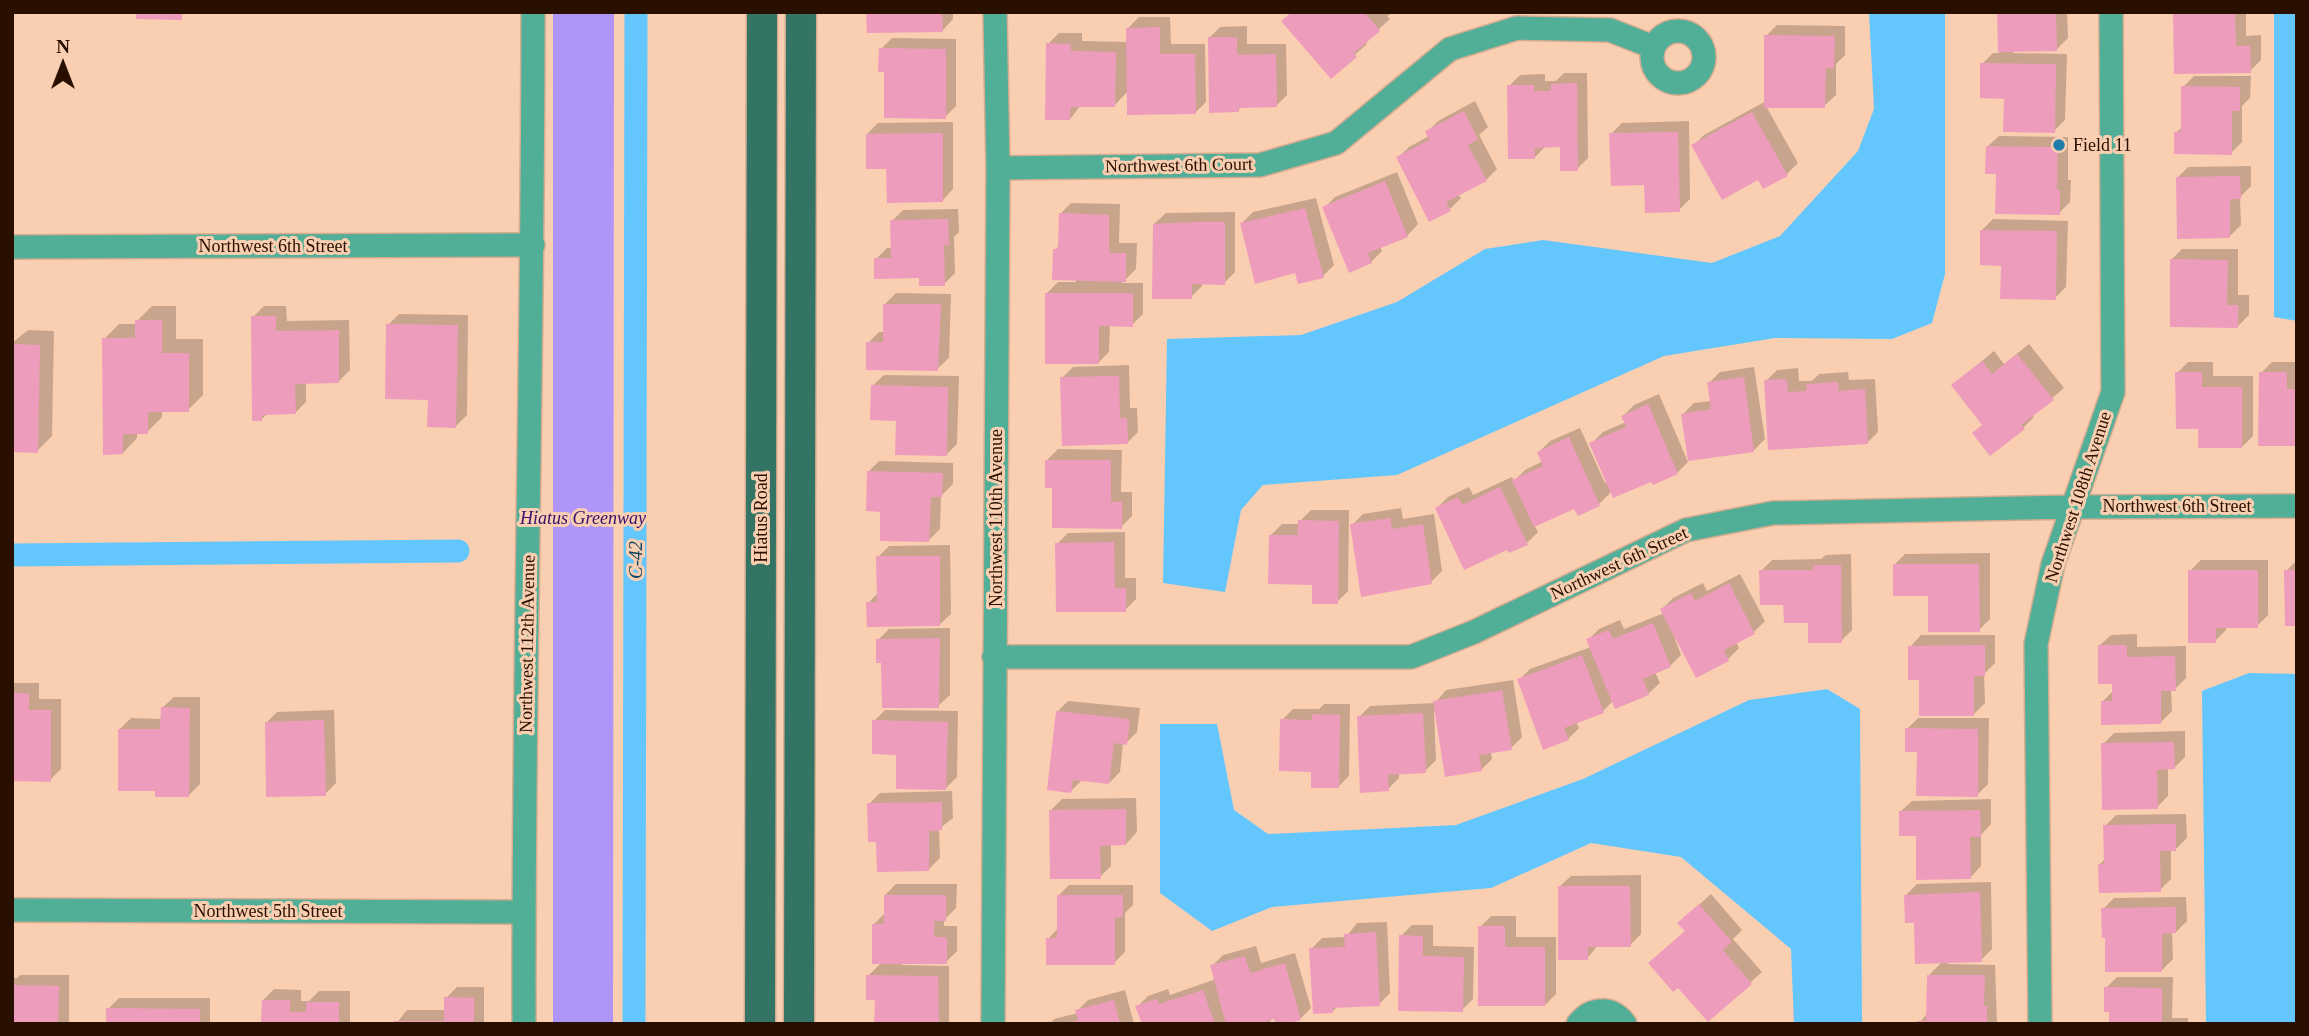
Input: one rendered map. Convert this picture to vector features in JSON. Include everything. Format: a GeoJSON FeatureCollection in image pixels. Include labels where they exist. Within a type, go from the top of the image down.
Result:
{"type":"FeatureCollection","features":[{"type":"Feature","properties":{"kind":"main road","name":"Hiatus Road"},"geometry":{"type":"LineString","coordinates":[[760,1024],[762,12]]}},
{"type":"Feature","properties":{"kind":"main road"},"geometry":{"type":"LineString","coordinates":[[799,1024],[801,12]]}},
{"type":"Feature","properties":{"kind":"street","name":"Northwest 112th Avenue"},"geometry":{"type":"LineString","coordinates":[[524,1024],[533,12]]}},
{"type":"Feature","properties":{"kind":"street","name":"Northwest 110th Avenue"},"geometry":{"type":"LineString","coordinates":[[993,1024],[998,168],[995,12]]}},
{"type":"Feature","properties":{"kind":"street","name":"Northwest 108th Avenue"},"geometry":{"type":"LineString","coordinates":[[2039,1024],[2036,643],[2053,564],[2113,392],[2111,12]]}},
{"type":"Feature","properties":{"kind":"street","name":"Northwest 6th Court"},"geometry":{"type":"LineString","coordinates":[[998,168],[1260,164],[1336,143],[1450,49],[1517,28],[1610,30],[1653,47]]}},
{"type":"Feature","properties":{"kind":"street","name":"Northwest 6th Street"},"geometry":{"type":"LineString","coordinates":[[12,247],[533,245]]}},
{"type":"Feature","properties":{"kind":"street","name":"Northwest 6th Street"},"geometry":{"type":"LineString","coordinates":[[995,657],[1411,657],[1474,632],[1686,530],[1773,513],[2297,506]]}},
{"type":"Feature","properties":{"kind":"street","name":"Northwest 5th Street"},"geometry":{"type":"LineString","coordinates":[[12,910],[524,912]]}},
{"type":"Feature","properties":{"kind":"street"},"geometry":{"type":"LineString","coordinates":[[1578,1024],[1584,1016],[1601,1010],[1617,1015],[1625,1024]]}},
{"type":"Feature","properties":{"kind":"green space","name":"Hiatus Greenway"},"geometry":{"type":"Polygon","coordinates":[[[553,12],[614,12],[613,1024],[553,1024],[553,12]]]}},
{"type":"Feature","properties":{"kind":"water"},"geometry":{"type":"Polygon","coordinates":[[[1869,12],[1945,12],[1945,274],[1932,323],[1892,339],[1775,338],[1664,356],[1397,475],[1263,485],[1241,510],[1225,592],[1163,583],[1167,339],[1301,335],[1397,302],[1485,249],[1543,240],[1712,263],[1780,236],[1858,151],[1874,109],[1869,12]]]}},
{"type":"Feature","properties":{"kind":"water"},"geometry":{"type":"Polygon","coordinates":[[[2274,12],[2297,12],[2297,321],[2274,317],[2274,12]]]}},
{"type":"Feature","properties":{"kind":"water"},"geometry":{"type":"Polygon","coordinates":[[[2249,673],[2297,674],[2297,1024],[2206,1024],[2202,691],[2249,673]]]}},
{"type":"Feature","properties":{"kind":"water"},"geometry":{"type":"Polygon","coordinates":[[[1827,689],[1860,709],[1862,1024],[1794,1024],[1791,949],[1681,857],[1591,843],[1491,888],[1272,907],[1212,931],[1160,893],[1160,724],[1217,724],[1234,810],[1268,834],[1456,825],[1583,779],[1749,700],[1827,689]]]}},
{"type":"Feature","properties":{"kind":"building"},"geometry":{"type":"Polygon","coordinates":[[[136,12],[182,12],[182,20],[136,19],[136,12]]]}},
{"type":"Feature","properties":{"kind":"building"},"geometry":{"type":"Polygon","coordinates":[[[866,12],[942,12],[943,32],[867,33],[866,12]]]}},
{"type":"Feature","properties":{"kind":"building"},"geometry":{"type":"Polygon","coordinates":[[[1292,12],[1364,12],[1380,31],[1354,53],[1357,57],[1331,79],[1281,21],[1292,12]]]}},
{"type":"Feature","properties":{"kind":"building"},"geometry":{"type":"Polygon","coordinates":[[[1997,12],[2056,12],[2057,51],[1998,52],[1997,12]]]}},
{"type":"Feature","properties":{"kind":"building"},"geometry":{"type":"Polygon","coordinates":[[[2173,12],[2235,12],[2236,46],[2250,46],[2251,73],[2174,74],[2173,12]]]}},
{"type":"Feature","properties":{"kind":"building"},"geometry":{"type":"Polygon","coordinates":[[[1160,27],[1160,54],[1195,54],[1196,114],[1127,115],[1126,28],[1160,27]]]}},
{"type":"Feature","properties":{"kind":"building"},"geometry":{"type":"Polygon","coordinates":[[[1764,35],[1835,36],[1834,68],[1826,68],[1825,108],[1764,108],[1764,35]]]}},
{"type":"Feature","properties":{"kind":"building"},"geometry":{"type":"Polygon","coordinates":[[[1208,37],[1237,37],[1237,55],[1276,54],[1277,107],[1239,108],[1239,112],[1209,113],[1208,37]]]}},
{"type":"Feature","properties":{"kind":"building"},"geometry":{"type":"Polygon","coordinates":[[[1046,43],[1071,44],[1071,51],[1116,52],[1115,107],[1071,107],[1070,120],[1045,120],[1046,43]]]}},
{"type":"Feature","properties":{"kind":"building"},"geometry":{"type":"Polygon","coordinates":[[[879,48],[946,49],[946,119],[884,118],[884,72],[878,72],[879,48]]]}},
{"type":"Feature","properties":{"kind":"building"},"geometry":{"type":"Polygon","coordinates":[[[1980,63],[2056,64],[2055,133],[2003,132],[2004,99],[1980,98],[1980,63]]]}},
{"type":"Feature","properties":{"kind":"building"},"geometry":{"type":"Polygon","coordinates":[[[1577,83],[1578,171],[1560,171],[1560,147],[1535,148],[1535,159],[1508,159],[1507,85],[1534,85],[1534,91],[1551,91],[1551,84],[1577,83]]]}},
{"type":"Feature","properties":{"kind":"building"},"geometry":{"type":"Polygon","coordinates":[[[2181,86],[2240,87],[2240,111],[2232,111],[2232,155],[2174,154],[2174,132],[2181,132],[2181,86]]]}},
{"type":"Feature","properties":{"kind":"building"},"geometry":{"type":"Polygon","coordinates":[[[1464,111],[1478,139],[1468,145],[1487,181],[1446,202],[1451,211],[1429,222],[1396,157],[1429,140],[1425,131],[1464,111]]]}},
{"type":"Feature","properties":{"kind":"building"},"geometry":{"type":"Polygon","coordinates":[[[1752,112],[1788,176],[1763,189],[1758,180],[1722,200],[1691,145],[1752,112]]]}},
{"type":"Feature","properties":{"kind":"building"},"geometry":{"type":"Polygon","coordinates":[[[1678,132],[1680,212],[1645,213],[1644,185],[1611,186],[1609,133],[1678,132]]]}},
{"type":"Feature","properties":{"kind":"building"},"geometry":{"type":"Polygon","coordinates":[[[943,133],[943,202],[887,203],[886,169],[866,169],[866,134],[943,133]]]}},
{"type":"Feature","properties":{"kind":"building"},"geometry":{"type":"Polygon","coordinates":[[[1986,146],[2058,147],[2057,190],[2060,190],[2060,215],[1995,214],[1996,174],[1985,174],[1986,146]]]}},
{"type":"Feature","properties":{"kind":"building"},"geometry":{"type":"Polygon","coordinates":[[[2240,176],[2241,199],[2230,199],[2230,238],[2177,239],[2176,177],[2240,176]]]}},
{"type":"Feature","properties":{"kind":"building"},"geometry":{"type":"Polygon","coordinates":[[[1385,181],[1408,237],[1368,253],[1372,263],[1349,273],[1322,207],[1385,181]]]}},
{"type":"Feature","properties":{"kind":"building"},"geometry":{"type":"Polygon","coordinates":[[[1305,208],[1324,278],[1298,284],[1295,273],[1255,284],[1240,223],[1305,208]]]}},
{"type":"Feature","properties":{"kind":"building"},"geometry":{"type":"Polygon","coordinates":[[[1059,213],[1109,215],[1109,253],[1126,253],[1126,282],[1052,280],[1053,249],[1058,249],[1059,213]]]}},
{"type":"Feature","properties":{"kind":"building"},"geometry":{"type":"Polygon","coordinates":[[[948,219],[949,245],[944,245],[945,286],[919,286],[919,278],[874,279],[874,258],[891,258],[890,220],[948,219]]]}},
{"type":"Feature","properties":{"kind":"building"},"geometry":{"type":"Polygon","coordinates":[[[1225,222],[1225,285],[1192,284],[1192,299],[1152,299],[1153,224],[1225,222]]]}},
{"type":"Feature","properties":{"kind":"building"},"geometry":{"type":"Polygon","coordinates":[[[1980,230],[2057,231],[2056,300],[2000,299],[2001,266],[1980,265],[1980,230]]]}},
{"type":"Feature","properties":{"kind":"building"},"geometry":{"type":"Polygon","coordinates":[[[2170,259],[2228,260],[2227,305],[2238,305],[2238,328],[2170,327],[2170,259]]]}},
{"type":"Feature","properties":{"kind":"building"},"geometry":{"type":"Polygon","coordinates":[[[1045,293],[1133,293],[1133,327],[1099,326],[1099,364],[1045,364],[1045,293]]]}},
{"type":"Feature","properties":{"kind":"building"},"geometry":{"type":"Polygon","coordinates":[[[883,304],[941,304],[938,371],[866,370],[866,342],[883,342],[883,304]]]}},
{"type":"Feature","properties":{"kind":"building"},"geometry":{"type":"Polygon","coordinates":[[[251,316],[276,316],[276,331],[339,330],[339,383],[295,384],[296,414],[262,415],[262,421],[252,421],[251,316]]]}},
{"type":"Feature","properties":{"kind":"building"},"geometry":{"type":"Polygon","coordinates":[[[135,320],[162,320],[162,353],[189,353],[189,412],[148,412],[148,434],[123,434],[123,454],[103,455],[102,338],[135,338],[135,320]]]}},
{"type":"Feature","properties":{"kind":"building"},"geometry":{"type":"Polygon","coordinates":[[[386,324],[458,325],[456,428],[427,427],[428,400],[385,399],[386,324]]]}},
{"type":"Feature","properties":{"kind":"building"},"geometry":{"type":"Polygon","coordinates":[[[12,344],[40,345],[38,453],[12,452],[12,344]]]}},
{"type":"Feature","properties":{"kind":"building"},"geometry":{"type":"Polygon","coordinates":[[[2017,354],[2054,400],[2021,425],[2025,429],[1990,456],[1972,433],[1982,425],[1951,385],[1982,361],[1992,374],[2017,354]]]}},
{"type":"Feature","properties":{"kind":"building"},"geometry":{"type":"Polygon","coordinates":[[[2175,372],[2202,372],[2202,387],[2242,387],[2242,448],[2198,448],[2198,429],[2176,429],[2175,372]]]}},
{"type":"Feature","properties":{"kind":"building"},"geometry":{"type":"Polygon","coordinates":[[[2259,372],[2287,372],[2287,389],[2297,389],[2297,446],[2258,446],[2259,372]]]}},
{"type":"Feature","properties":{"kind":"building"},"geometry":{"type":"Polygon","coordinates":[[[1119,376],[1120,418],[1127,418],[1128,444],[1062,446],[1060,377],[1119,376]]]}},
{"type":"Feature","properties":{"kind":"building"},"geometry":{"type":"Polygon","coordinates":[[[1744,377],[1754,452],[1688,461],[1681,414],[1711,409],[1707,382],[1744,377]]]}},
{"type":"Feature","properties":{"kind":"building"},"geometry":{"type":"Polygon","coordinates":[[[1787,379],[1788,392],[1807,391],[1806,384],[1838,382],[1838,391],[1865,389],[1868,444],[1768,450],[1764,380],[1787,379]]]}},
{"type":"Feature","properties":{"kind":"building"},"geometry":{"type":"Polygon","coordinates":[[[871,385],[948,387],[947,456],[895,455],[896,421],[870,420],[871,385]]]}},
{"type":"Feature","properties":{"kind":"building"},"geometry":{"type":"Polygon","coordinates":[[[1648,404],[1678,474],[1613,498],[1589,443],[1626,427],[1621,416],[1648,404]]]}},
{"type":"Feature","properties":{"kind":"building"},"geometry":{"type":"Polygon","coordinates":[[[1569,437],[1600,506],[1578,516],[1574,509],[1534,527],[1512,480],[1543,466],[1537,452],[1569,437]]]}},
{"type":"Feature","properties":{"kind":"building"},"geometry":{"type":"Polygon","coordinates":[[[1045,460],[1111,460],[1111,502],[1122,502],[1122,529],[1052,528],[1052,488],[1045,488],[1045,460]]]}},
{"type":"Feature","properties":{"kind":"building"},"geometry":{"type":"Polygon","coordinates":[[[867,471],[943,473],[942,497],[931,497],[929,542],[880,541],[880,512],[866,511],[867,471]]]}},
{"type":"Feature","properties":{"kind":"building"},"geometry":{"type":"Polygon","coordinates":[[[1500,487],[1528,545],[1509,553],[1507,550],[1464,570],[1435,508],[1458,497],[1462,505],[1500,487]]]}},
{"type":"Feature","properties":{"kind":"building"},"geometry":{"type":"Polygon","coordinates":[[[1390,518],[1392,529],[1423,524],[1432,584],[1361,597],[1350,524],[1390,518]]]}},
{"type":"Feature","properties":{"kind":"building"},"geometry":{"type":"Polygon","coordinates":[[[1298,520],[1339,521],[1338,604],[1312,604],[1312,585],[1268,584],[1269,535],[1298,535],[1298,520]]]}},
{"type":"Feature","properties":{"kind":"building"},"geometry":{"type":"Polygon","coordinates":[[[1114,542],[1115,588],[1126,588],[1126,612],[1056,612],[1055,543],[1114,542]]]}},
{"type":"Feature","properties":{"kind":"building"},"geometry":{"type":"Polygon","coordinates":[[[876,556],[940,556],[940,626],[867,627],[866,602],[877,602],[876,556]]]}},
{"type":"Feature","properties":{"kind":"building"},"geometry":{"type":"Polygon","coordinates":[[[1893,564],[1979,564],[1980,632],[1928,632],[1928,596],[1893,596],[1893,564]]]}},
{"type":"Feature","properties":{"kind":"building"},"geometry":{"type":"Polygon","coordinates":[[[1813,565],[1841,565],[1842,643],[1808,643],[1808,623],[1784,623],[1783,605],[1760,605],[1759,570],[1813,570],[1813,565]]]}},
{"type":"Feature","properties":{"kind":"building"},"geometry":{"type":"Polygon","coordinates":[[[2188,570],[2258,570],[2258,628],[2216,628],[2216,643],[2188,643],[2188,570]]]}},
{"type":"Feature","properties":{"kind":"building"},"geometry":{"type":"Polygon","coordinates":[[[2284,570],[2297,570],[2297,626],[2285,626],[2284,570]]]}},
{"type":"Feature","properties":{"kind":"building"},"geometry":{"type":"Polygon","coordinates":[[[1729,583],[1755,634],[1724,650],[1729,661],[1696,678],[1660,609],[1691,593],[1695,601],[1729,583]]]}},
{"type":"Feature","properties":{"kind":"building"},"geometry":{"type":"Polygon","coordinates":[[[1653,623],[1671,667],[1643,679],[1649,695],[1615,709],[1586,639],[1609,630],[1613,639],[1653,623]]]}},
{"type":"Feature","properties":{"kind":"building"},"geometry":{"type":"Polygon","coordinates":[[[940,638],[939,708],[882,708],[881,663],[876,663],[876,639],[940,638]]]}},
{"type":"Feature","properties":{"kind":"building"},"geometry":{"type":"Polygon","coordinates":[[[1985,645],[1985,676],[1974,676],[1974,716],[1919,716],[1919,680],[1908,680],[1908,646],[1985,645]]]}},
{"type":"Feature","properties":{"kind":"building"},"geometry":{"type":"Polygon","coordinates":[[[2098,645],[2127,645],[2127,657],[2175,656],[2176,691],[2161,691],[2161,724],[2101,725],[2101,701],[2112,701],[2112,684],[2098,684],[2098,645]]]}},
{"type":"Feature","properties":{"kind":"building"},"geometry":{"type":"Polygon","coordinates":[[[1582,655],[1604,713],[1564,728],[1569,740],[1543,750],[1517,679],[1582,655]]]}},
{"type":"Feature","properties":{"kind":"building"},"geometry":{"type":"Polygon","coordinates":[[[1502,690],[1512,750],[1479,755],[1482,771],[1445,777],[1433,701],[1502,690]]]}},
{"type":"Feature","properties":{"kind":"building"},"geometry":{"type":"Polygon","coordinates":[[[12,693],[29,693],[29,710],[51,710],[51,782],[12,781],[12,693]]]}},
{"type":"Feature","properties":{"kind":"building"},"geometry":{"type":"Polygon","coordinates":[[[161,707],[190,708],[189,797],[155,797],[155,791],[118,791],[118,729],[160,729],[161,707]]]}},
{"type":"Feature","properties":{"kind":"building"},"geometry":{"type":"Polygon","coordinates":[[[1056,711],[1130,719],[1127,745],[1114,743],[1109,784],[1073,780],[1071,793],[1047,790],[1056,711]]]}},
{"type":"Feature","properties":{"kind":"building"},"geometry":{"type":"Polygon","coordinates":[[[1423,713],[1426,773],[1388,775],[1389,791],[1360,793],[1357,716],[1423,713]]]}},
{"type":"Feature","properties":{"kind":"building"},"geometry":{"type":"Polygon","coordinates":[[[1312,714],[1340,715],[1339,788],[1311,788],[1311,772],[1279,771],[1280,719],[1312,720],[1312,714]]]}},
{"type":"Feature","properties":{"kind":"building"},"geometry":{"type":"Polygon","coordinates":[[[324,720],[326,796],[266,797],[265,722],[324,720]]]}},
{"type":"Feature","properties":{"kind":"building"},"geometry":{"type":"Polygon","coordinates":[[[872,720],[948,722],[946,790],[896,789],[896,755],[872,754],[872,720]]]}},
{"type":"Feature","properties":{"kind":"building"},"geometry":{"type":"Polygon","coordinates":[[[1905,728],[1978,729],[1978,797],[1916,796],[1917,752],[1905,752],[1905,728]]]}},
{"type":"Feature","properties":{"kind":"building"},"geometry":{"type":"Polygon","coordinates":[[[2174,742],[2175,769],[2157,770],[2158,809],[2102,810],[2101,743],[2174,742]]]}},
{"type":"Feature","properties":{"kind":"building"},"geometry":{"type":"Polygon","coordinates":[[[942,802],[942,830],[929,831],[929,871],[877,872],[876,842],[868,842],[867,803],[942,802]]]}},
{"type":"Feature","properties":{"kind":"building"},"geometry":{"type":"Polygon","coordinates":[[[1126,809],[1126,845],[1100,846],[1101,879],[1050,879],[1049,810],[1126,809]]]}},
{"type":"Feature","properties":{"kind":"building"},"geometry":{"type":"Polygon","coordinates":[[[1980,810],[1981,837],[1970,837],[1971,879],[1916,880],[1916,836],[1899,836],[1899,811],[1980,810]]]}},
{"type":"Feature","properties":{"kind":"building"},"geometry":{"type":"Polygon","coordinates":[[[2176,824],[2176,851],[2160,851],[2161,892],[2099,893],[2098,864],[2104,864],[2103,825],[2176,824]]]}},
{"type":"Feature","properties":{"kind":"building"},"geometry":{"type":"Polygon","coordinates":[[[1558,886],[1630,886],[1631,947],[1588,947],[1588,960],[1558,960],[1558,886]]]}},
{"type":"Feature","properties":{"kind":"building"},"geometry":{"type":"Polygon","coordinates":[[[1980,892],[1982,962],[1915,964],[1914,923],[1905,923],[1904,895],[1980,892]]]}},
{"type":"Feature","properties":{"kind":"building"},"geometry":{"type":"Polygon","coordinates":[[[884,895],[946,895],[946,921],[934,921],[934,937],[947,937],[947,964],[872,964],[872,924],[884,924],[884,895]]]}},
{"type":"Feature","properties":{"kind":"building"},"geometry":{"type":"Polygon","coordinates":[[[1057,895],[1123,895],[1123,917],[1115,917],[1115,965],[1046,965],[1046,938],[1057,938],[1057,895]]]}},
{"type":"Feature","properties":{"kind":"building"},"geometry":{"type":"Polygon","coordinates":[[[1699,904],[1732,942],[1723,950],[1752,984],[1708,1022],[1678,988],[1673,992],[1648,963],[1685,931],[1677,923],[1699,904]]]}},
{"type":"Feature","properties":{"kind":"building"},"geometry":{"type":"Polygon","coordinates":[[[2176,907],[2176,933],[2162,934],[2162,972],[2105,972],[2105,938],[2102,938],[2101,908],[2176,907]]]}},
{"type":"Feature","properties":{"kind":"building"},"geometry":{"type":"Polygon","coordinates":[[[1478,926],[1505,926],[1505,947],[1545,947],[1545,1006],[1478,1006],[1478,926]]]}},
{"type":"Feature","properties":{"kind":"building"},"geometry":{"type":"Polygon","coordinates":[[[1376,932],[1380,1006],[1333,1008],[1333,1013],[1313,1014],[1309,948],[1345,947],[1344,934],[1376,932]]]}},
{"type":"Feature","properties":{"kind":"building"},"geometry":{"type":"Polygon","coordinates":[[[1399,935],[1423,936],[1423,956],[1464,957],[1463,1012],[1398,1011],[1399,935]]]}},
{"type":"Feature","properties":{"kind":"building"},"geometry":{"type":"Polygon","coordinates":[[[1245,956],[1250,973],[1285,963],[1301,1020],[1288,1024],[1276,1024],[1274,1019],[1258,1024],[1226,1024],[1210,965],[1245,956]]]}},
{"type":"Feature","properties":{"kind":"building"},"geometry":{"type":"Polygon","coordinates":[[[866,975],[938,976],[939,1024],[874,1024],[875,1000],[866,1000],[866,975]]]}},
{"type":"Feature","properties":{"kind":"building"},"geometry":{"type":"Polygon","coordinates":[[[1927,975],[1985,975],[1984,1006],[1987,1006],[1987,1024],[1917,1024],[1917,1021],[1926,1021],[1927,975]]]}},
{"type":"Feature","properties":{"kind":"building"},"geometry":{"type":"Polygon","coordinates":[[[12,985],[59,986],[58,1024],[12,1024],[12,985]]]}},
{"type":"Feature","properties":{"kind":"building"},"geometry":{"type":"Polygon","coordinates":[[[2104,987],[2162,988],[2162,1024],[2109,1024],[2109,1012],[2104,1012],[2104,987]]]}},
{"type":"Feature","properties":{"kind":"building"},"geometry":{"type":"Polygon","coordinates":[[[1203,990],[1215,1024],[1142,1024],[1135,1006],[1157,999],[1159,1004],[1203,990]]]}},
{"type":"Feature","properties":{"kind":"building"},"geometry":{"type":"Polygon","coordinates":[[[444,997],[474,998],[474,1024],[394,1024],[394,1021],[444,1021],[444,997]]]}},
{"type":"Feature","properties":{"kind":"building"},"geometry":{"type":"Polygon","coordinates":[[[262,1000],[290,1000],[290,1012],[306,1012],[306,1002],[339,1002],[339,1024],[261,1024],[262,1000]]]}},
{"type":"Feature","properties":{"kind":"building"},"geometry":{"type":"Polygon","coordinates":[[[1114,1000],[1120,1024],[1068,1024],[1078,1020],[1075,1010],[1114,1000]]]}},
{"type":"Feature","properties":{"kind":"building"},"geometry":{"type":"Polygon","coordinates":[[[106,1008],[200,1009],[200,1024],[106,1024],[106,1008]]]}},
{"type":"Feature","properties":{"kind":"waterway","name":"C-42"},"geometry":{"type":"LineString","coordinates":[[634,1024],[636,12]]}},
{"type":"Feature","properties":{"kind":"waterway"},"geometry":{"type":"LineString","coordinates":[[12,555],[458,551]]}},
{"type":"Feature","properties":{"kind":"place","name":"Field 11"},"geometry":{"type":"Point","coordinates":[2059,145]}}]}
